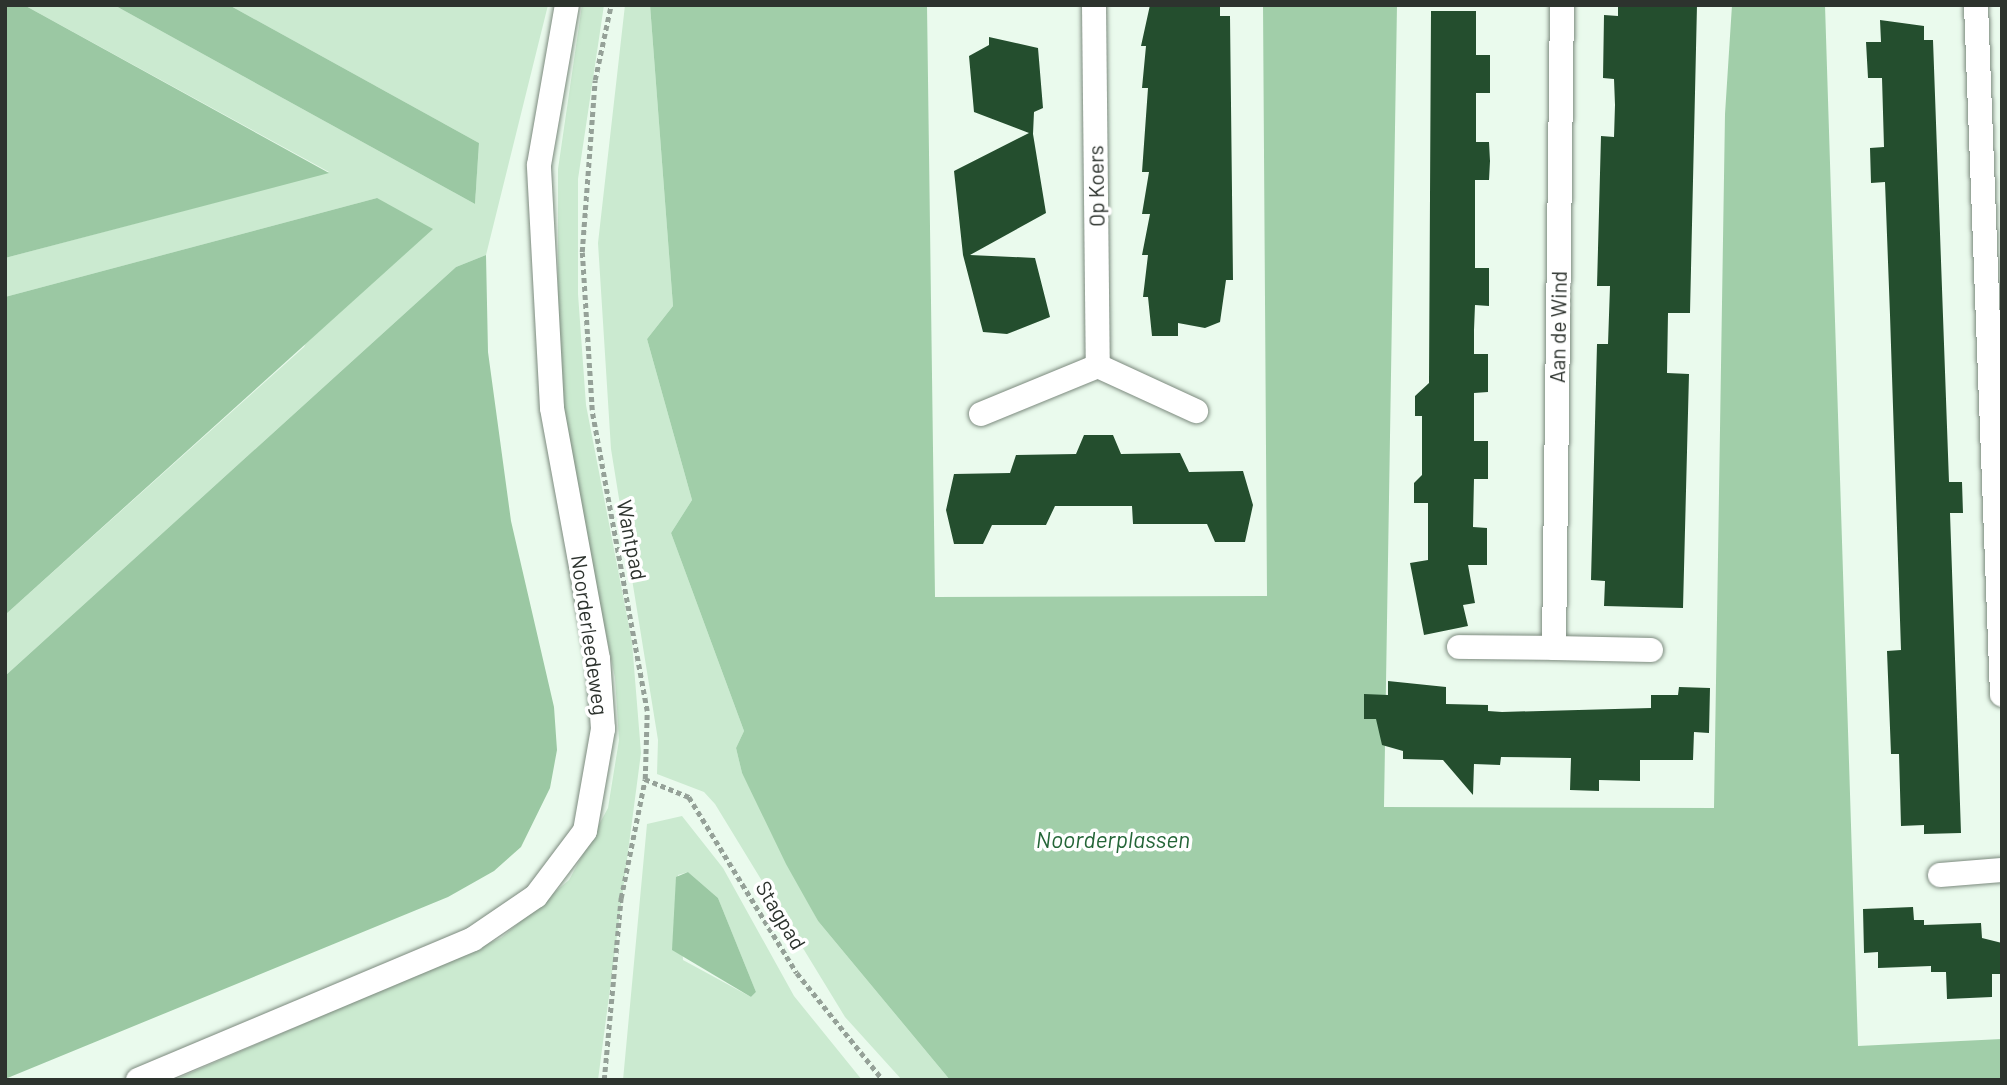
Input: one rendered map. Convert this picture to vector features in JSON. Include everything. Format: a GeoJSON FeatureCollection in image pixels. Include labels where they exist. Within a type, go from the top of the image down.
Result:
{"type":"FeatureCollection","features":[{"type":"Feature","properties":{"kind":"street","name":"Noorderleedeweg"},"geometry":{"type":"LineString","coordinates":[[138,1080],[473,939],[536,896],[585,831],[603,729],[598,659],[552,408],[539,165],[567,5]]}},
{"type":"Feature","properties":{"kind":"street","name":"Op Koers"},"geometry":{"type":"LineString","coordinates":[[1094,5],[1098,366]]}},
{"type":"Feature","properties":{"kind":"street","name":"Aan de Wind"},"geometry":{"type":"LineString","coordinates":[[1553,648],[1562,5]]}},
{"type":"Feature","properties":{"kind":"street"},"geometry":{"type":"LineString","coordinates":[[1976,5],[2002,695]]}},
{"type":"Feature","properties":{"kind":"street"},"geometry":{"type":"LineString","coordinates":[[981,414],[1098,366],[1196,411]]}},
{"type":"Feature","properties":{"kind":"street"},"geometry":{"type":"LineString","coordinates":[[1459,647],[1651,650]]}},
{"type":"Feature","properties":{"kind":"street"},"geometry":{"type":"LineString","coordinates":[[1940,875],[2002,870]]}},
{"type":"Feature","properties":{"kind":"path","name":"Wantpad"},"geometry":{"type":"LineString","coordinates":[[604,1080],[621,898],[645,779],[647,711],[592,410],[583,252],[594,79],[611,5]]}},
{"type":"Feature","properties":{"kind":"path","name":"Stagpad"},"geometry":{"type":"LineString","coordinates":[[645,779],[689,797],[797,973],[883,1080]]}},
{"type":"Feature","properties":{"kind":"shaded area"},"geometry":{"type":"Polygon","coordinates":[[[5,5],[24,5],[329,173],[5,258],[5,5]]]}},
{"type":"Feature","properties":{"kind":"shaded area"},"geometry":{"type":"Polygon","coordinates":[[[24,5],[114,5],[475,204],[479,143],[229,5],[548,5],[486,255],[456,267],[5,676],[5,615],[304,347],[377,198],[5,297],[5,258],[329,172],[24,5]]]}},
{"type":"Feature","properties":{"kind":"shaded area"},"geometry":{"type":"Polygon","coordinates":[[[114,5],[229,5],[479,143],[475,204],[114,5]]]}},
{"type":"Feature","properties":{"kind":"shaded area"},"geometry":{"type":"Polygon","coordinates":[[[582,5],[604,5],[578,179],[578,294],[586,405],[632,642],[641,753],[598,1080],[174,1080],[501,938],[569,880],[608,808],[619,740],[615,678],[566,437],[558,337],[558,169],[582,5]]]}},
{"type":"Feature","properties":{"kind":"shaded area"},"geometry":{"type":"Polygon","coordinates":[[[625,5],[650,5],[673,306],[647,339],[692,500],[671,533],[744,731],[736,748],[742,773],[818,921],[950,1080],[902,1080],[845,1017],[715,804],[704,792],[657,774],[658,740],[611,449],[598,243],[625,5]]]}},
{"type":"Feature","properties":{"kind":"shaded area"},"geometry":{"type":"Polygon","coordinates":[[[377,198],[433,229],[5,615],[5,297],[377,198]]]}},
{"type":"Feature","properties":{"kind":"shaded area"},"geometry":{"type":"Polygon","coordinates":[[[486,255],[488,352],[511,521],[554,707],[557,750],[550,788],[521,847],[494,871],[448,897],[5,1079],[5,676],[456,267],[486,255]]]}},
{"type":"Feature","properties":{"kind":"shaded area"},"geometry":{"type":"Polygon","coordinates":[[[682,816],[723,868],[794,996],[862,1080],[623,1080],[647,824],[682,816]],[[688,872],[678,875],[683,960],[751,997],[756,992],[718,898],[688,872]]]}},
{"type":"Feature","properties":{"kind":"shaded area"},"geometry":{"type":"Polygon","coordinates":[[[688,872],[718,898],[756,992],[751,997],[672,950],[676,877],[688,872]]]}},
{"type":"Feature","properties":{"kind":"water","name":"Noorderplassen"},"geometry":{"type":"Polygon","coordinates":[[[650,5],[927,5],[935,597],[1267,596],[1263,5],[1397,5],[1384,807],[1714,808],[1725,114],[1732,5],[1825,5],[1858,1046],[2002,1039],[2002,1080],[950,1080],[818,921],[786,864],[742,773],[736,748],[744,731],[671,533],[692,500],[647,339],[673,306],[650,5]]]}},
{"type":"Feature","properties":{"kind":"building"},"geometry":{"type":"Polygon","coordinates":[[[1150,5],[1220,5],[1220,16],[1230,16],[1233,280],[1226,280],[1220,322],[1205,328],[1178,323],[1178,336],[1152,336],[1148,297],[1143,297],[1148,255],[1142,255],[1150,214],[1142,214],[1149,172],[1142,172],[1148,88],[1142,88],[1146,46],[1141,46],[1150,5]]]}},
{"type":"Feature","properties":{"kind":"building"},"geometry":{"type":"Polygon","coordinates":[[[1618,5],[1697,5],[1690,313],[1668,313],[1667,373],[1689,374],[1683,608],[1604,606],[1605,581],[1591,580],[1597,344],[1608,344],[1610,286],[1597,286],[1601,136],[1614,137],[1615,105],[1614,79],[1603,78],[1604,15],[1618,16],[1618,5]]]}},
{"type":"Feature","properties":{"kind":"building"},"geometry":{"type":"Polygon","coordinates":[[[1431,11],[1476,11],[1476,55],[1490,55],[1490,93],[1476,93],[1476,142],[1489,142],[1489,180],[1475,180],[1475,268],[1489,268],[1489,306],[1475,305],[1474,330],[1474,354],[1488,354],[1488,392],[1474,393],[1474,441],[1488,441],[1488,479],[1474,479],[1473,527],[1487,528],[1487,565],[1468,565],[1475,603],[1463,605],[1468,626],[1424,635],[1410,563],[1428,560],[1428,503],[1414,503],[1414,483],[1422,475],[1422,416],[1415,416],[1415,396],[1429,383],[1431,11]]]}},
{"type":"Feature","properties":{"kind":"building"},"geometry":{"type":"Polygon","coordinates":[[[1880,20],[1924,26],[1924,40],[1933,40],[1949,482],[1962,482],[1963,513],[1950,513],[1961,833],[1924,834],[1924,825],[1901,826],[1899,754],[1891,754],[1887,651],[1901,650],[1890,315],[1885,182],[1871,183],[1870,148],[1884,147],[1882,78],[1868,78],[1866,42],[1881,42],[1880,20]]]}},
{"type":"Feature","properties":{"kind":"building"},"geometry":{"type":"Polygon","coordinates":[[[989,37],[1038,48],[1043,108],[1034,112],[1033,134],[1046,213],[970,255],[1035,258],[1050,317],[1007,334],[983,332],[963,255],[954,171],[1029,133],[974,112],[969,56],[989,45],[989,37]]]}},
{"type":"Feature","properties":{"kind":"building"},"geometry":{"type":"Polygon","coordinates":[[[1084,435],[1113,435],[1121,454],[1180,453],[1189,472],[1243,471],[1253,505],[1245,542],[1215,542],[1207,524],[1133,524],[1132,506],[1055,506],[1046,525],[992,525],[983,544],[954,544],[946,510],[954,474],[1010,473],[1016,455],[1076,454],[1084,435]]]}},
{"type":"Feature","properties":{"kind":"building"},"geometry":{"type":"Polygon","coordinates":[[[1388,681],[1446,687],[1446,704],[1488,705],[1488,711],[1502,712],[1651,708],[1651,695],[1678,695],[1679,687],[1710,688],[1709,733],[1694,732],[1693,760],[1640,760],[1640,781],[1599,780],[1599,791],[1570,790],[1571,758],[1501,757],[1500,765],[1474,764],[1473,795],[1443,760],[1403,759],[1403,751],[1382,745],[1376,719],[1364,719],[1364,694],[1388,695],[1388,681]]]}},
{"type":"Feature","properties":{"kind":"building"},"geometry":{"type":"Polygon","coordinates":[[[1913,907],[1914,920],[1924,920],[1924,925],[1981,923],[1982,938],[2002,943],[2002,974],[1992,974],[1992,997],[1947,999],[1946,972],[1931,972],[1931,966],[1878,968],[1878,952],[1864,953],[1863,909],[1913,907]]]}}]}
